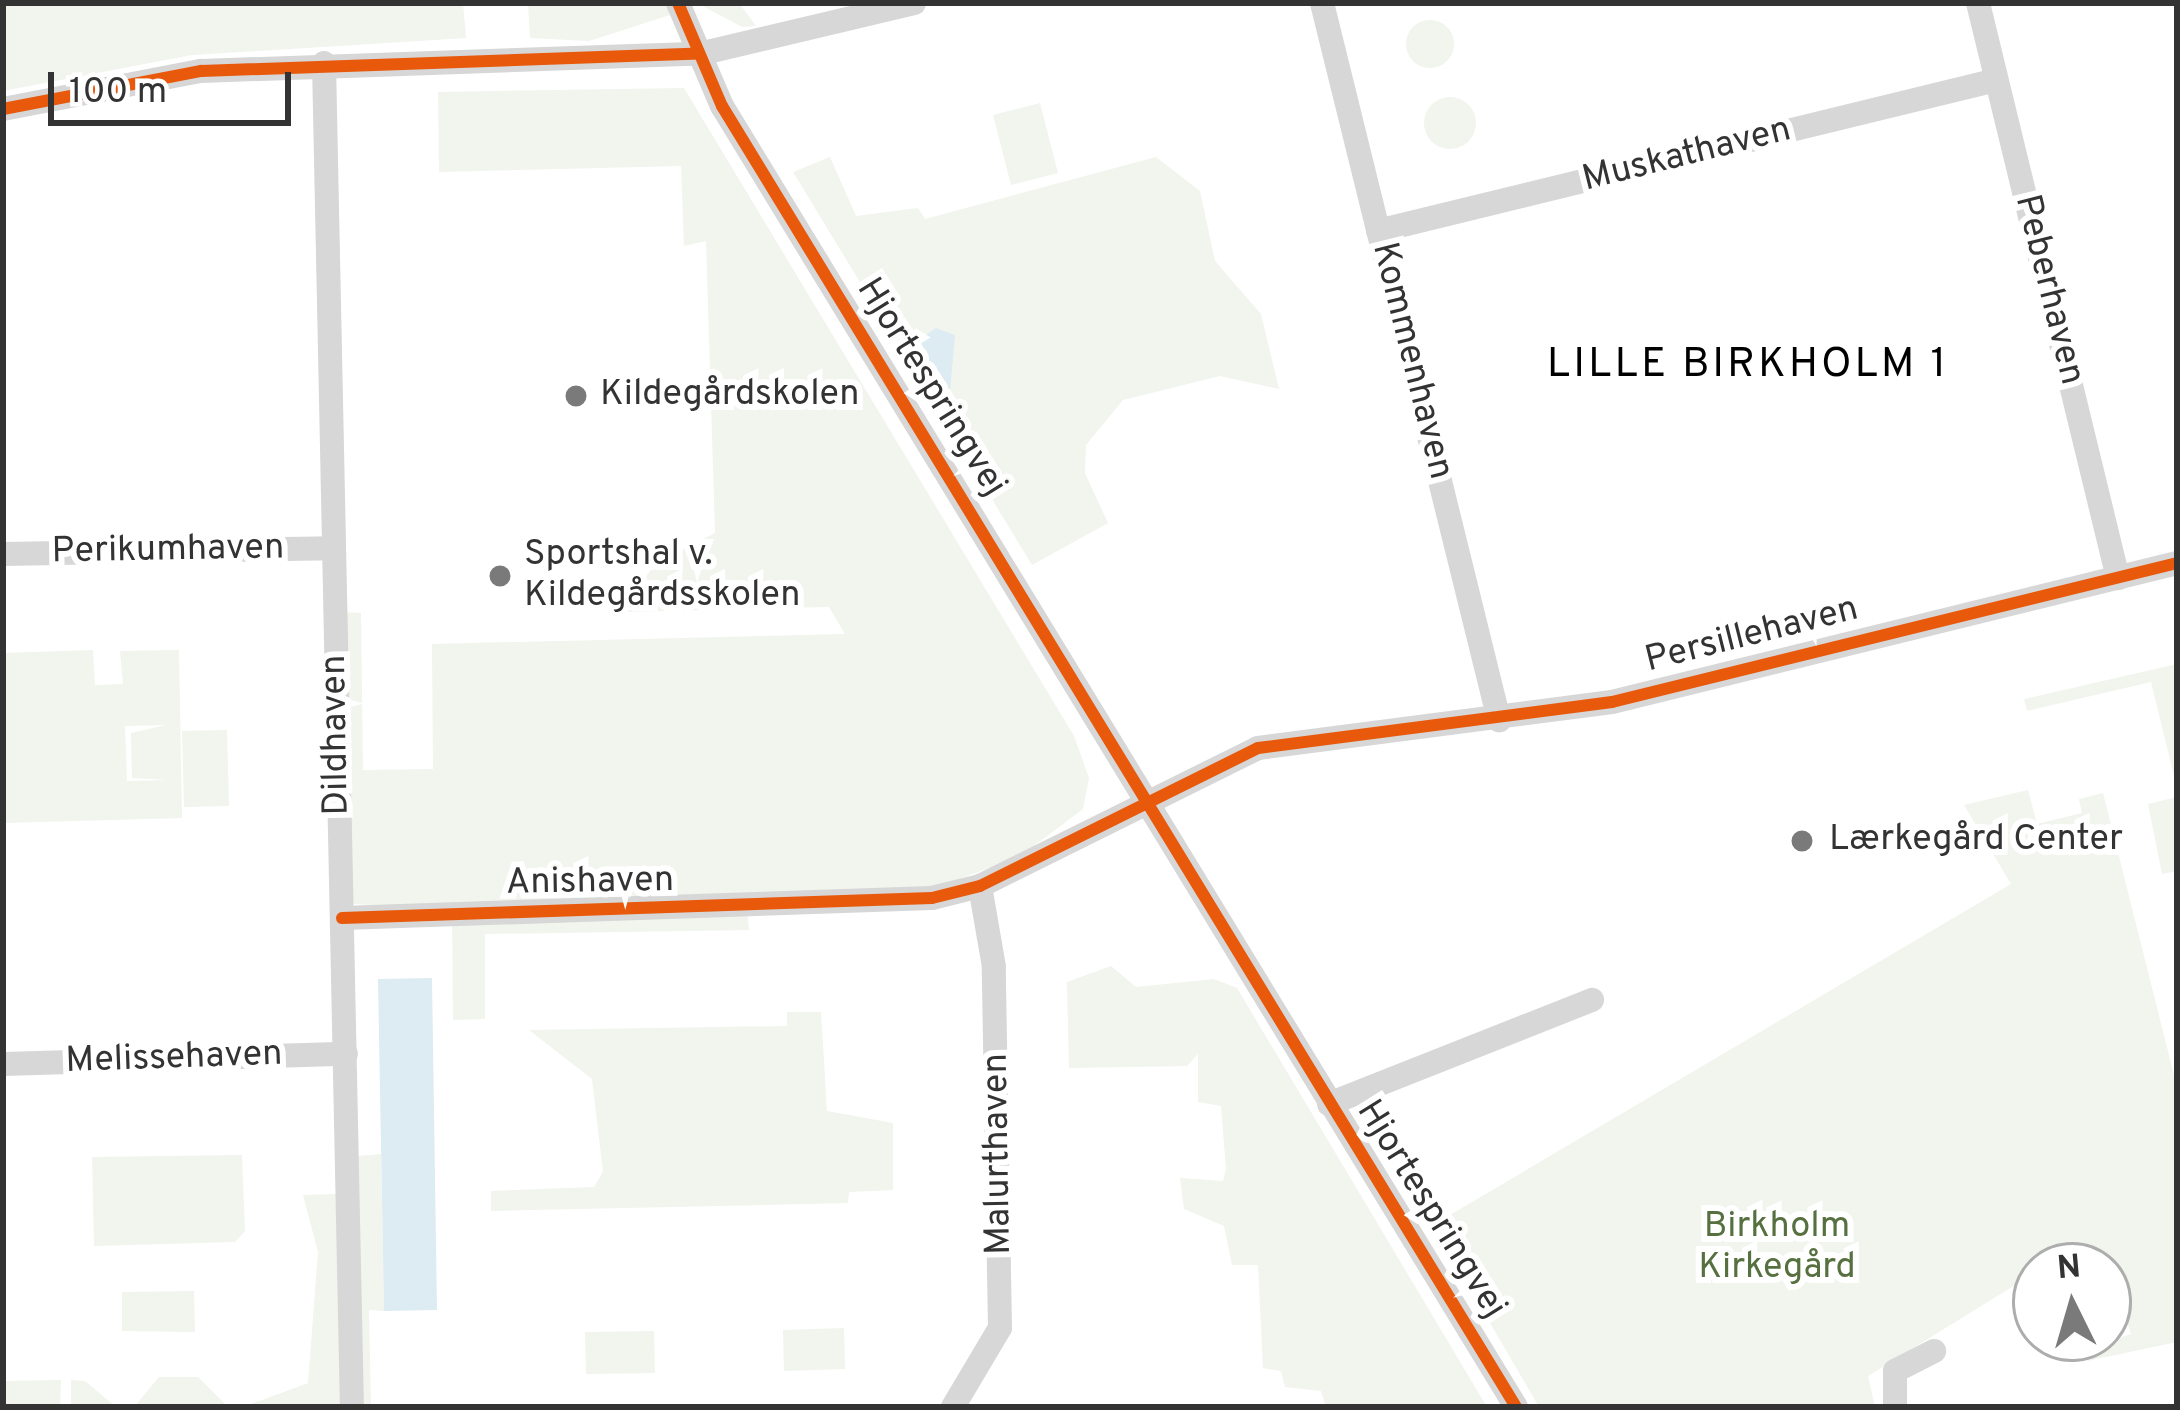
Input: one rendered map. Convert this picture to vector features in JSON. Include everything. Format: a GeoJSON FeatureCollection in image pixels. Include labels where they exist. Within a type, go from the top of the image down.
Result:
{"type":"FeatureCollection","features":[{"type":"Feature","properties":{"kind":"street","name":"Hjortespringvej"},"geometry":{"type":"LineString","coordinates":[[678,3],[699,54],[1516,1407]]}},
{"type":"Feature","properties":{"kind":"street"},"geometry":{"type":"LineString","coordinates":[[3,109],[157,78],[324,62],[699,54],[861,11],[914,3]]}},
{"type":"Feature","properties":{"kind":"street","name":"Kommenhaven"},"geometry":{"type":"LineString","coordinates":[[1322,3],[1499,720]]}},
{"type":"Feature","properties":{"kind":"street","name":"Peberhaven"},"geometry":{"type":"LineString","coordinates":[[1978,3],[2117,578]]}},
{"type":"Feature","properties":{"kind":"street","name":"Dildhaven"},"geometry":{"type":"LineString","coordinates":[[324,62],[352,1407]]}},
{"type":"Feature","properties":{"kind":"street","name":"Muskathaven"},"geometry":{"type":"LineString","coordinates":[[1378,231],[1996,80]]}},
{"type":"Feature","properties":{"kind":"street","name":"Perikumhaven"},"geometry":{"type":"LineString","coordinates":[[3,554],[333,548]]}},
{"type":"Feature","properties":{"kind":"street","name":"Persillehaven"},"geometry":{"type":"LineString","coordinates":[[1146,797],[1258,748],[1335,732],[1499,720],[2177,563]]}},
{"type":"Feature","properties":{"kind":"street"},"geometry":{"type":"LineString","coordinates":[[980,886],[1146,797]]}},
{"type":"Feature","properties":{"kind":"street","name":"Anishaven"},"geometry":{"type":"LineString","coordinates":[[342,918],[910,901],[980,886]]}},
{"type":"Feature","properties":{"kind":"street","name":"Malurthaven"},"geometry":{"type":"LineString","coordinates":[[953,1407],[993,1352],[1002,1295],[994,967],[980,886]]}},
{"type":"Feature","properties":{"kind":"street"},"geometry":{"type":"LineString","coordinates":[[1329,1103],[1592,1000]]}},
{"type":"Feature","properties":{"kind":"street","name":"Melissehaven"},"geometry":{"type":"LineString","coordinates":[[3,1064],[346,1054]]}},
{"type":"Feature","properties":{"kind":"street"},"geometry":{"type":"LineString","coordinates":[[1894,1407],[1894,1371],[1934,1351]]}},
{"type":"Feature","properties":{"kind":"green space"},"geometry":{"type":"Polygon","coordinates":[[[3,3],[463,3],[466,38],[192,55],[3,91],[3,3]]]}},
{"type":"Feature","properties":{"kind":"green space"},"geometry":{"type":"Polygon","coordinates":[[[528,3],[666,3],[670,15],[589,41],[530,38],[528,3]]]}},
{"type":"Feature","properties":{"kind":"green space"},"geometry":{"type":"Polygon","coordinates":[[[697,3],[739,3],[756,26],[742,27],[697,3]]]}},
{"type":"Feature","properties":{"kind":"green space"},"geometry":{"type":"Polygon","coordinates":[[[1430,20],[1447,27],[1454,44],[1447,61],[1430,68],[1413,61],[1406,44],[1413,27],[1430,20]]]}},
{"type":"Feature","properties":{"kind":"green space"},"geometry":{"type":"Polygon","coordinates":[[[684,88],[1074,736],[1089,778],[1083,809],[1019,857],[951,882],[870,900],[746,900],[749,930],[485,934],[485,1019],[453,1020],[452,908],[350,904],[342,612],[361,613],[363,770],[433,769],[432,644],[845,634],[829,607],[621,612],[655,564],[715,533],[706,241],[684,246],[681,166],[439,172],[438,92],[684,88]]]}},
{"type":"Feature","properties":{"kind":"green space"},"geometry":{"type":"Polygon","coordinates":[[[1450,97],[1468,105],[1476,123],[1468,141],[1450,149],[1432,141],[1424,123],[1432,105],[1450,97]]]}},
{"type":"Feature","properties":{"kind":"green space"},"geometry":{"type":"Polygon","coordinates":[[[1040,103],[1058,173],[1011,185],[993,115],[1040,103]]]}},
{"type":"Feature","properties":{"kind":"green space"},"geometry":{"type":"Polygon","coordinates":[[[830,157],[856,216],[918,208],[925,219],[1156,157],[1200,191],[1215,261],[1261,314],[1279,389],[1220,376],[1123,400],[1086,445],[1085,473],[1108,523],[1032,565],[793,172],[830,157]]]}},
{"type":"Feature","properties":{"kind":"green space"},"geometry":{"type":"Polygon","coordinates":[[[93,650],[95,685],[123,684],[120,651],[179,650],[182,818],[3,823],[3,653],[93,650]],[[166,725],[125,726],[127,781],[168,780],[132,778],[131,733],[166,725]]]}},
{"type":"Feature","properties":{"kind":"green space"},"geometry":{"type":"Polygon","coordinates":[[[2177,664],[2177,788],[2151,682],[2027,711],[2024,699],[2177,664]]]}},
{"type":"Feature","properties":{"kind":"green space"},"geometry":{"type":"Polygon","coordinates":[[[227,730],[229,806],[184,807],[182,731],[227,730]]]}},
{"type":"Feature","properties":{"kind":"green space","name":"Birkholm Kirkegård"},"geometry":{"type":"Polygon","coordinates":[[[2028,790],[2037,824],[2082,813],[2079,799],[2103,793],[2177,1087],[2177,1342],[2132,1352],[2132,1242],[2012,1242],[2012,1287],[1868,1376],[1875,1407],[1539,1407],[1433,1225],[2011,884],[1964,805],[2028,790]]]}},
{"type":"Feature","properties":{"kind":"green space"},"geometry":{"type":"Polygon","coordinates":[[[2177,797],[2177,871],[2162,874],[2148,804],[2177,797]]]}},
{"type":"Feature","properties":{"kind":"green space"},"geometry":{"type":"Polygon","coordinates":[[[1111,966],[1136,987],[1214,979],[1237,988],[1487,1407],[1326,1407],[1321,1391],[1285,1387],[1281,1371],[1263,1368],[1258,1265],[1232,1265],[1224,1226],[1184,1209],[1180,1178],[1223,1181],[1226,1169],[1221,1106],[1198,1102],[1198,1054],[1187,1066],[1069,1068],[1067,982],[1111,966]]]}},
{"type":"Feature","properties":{"kind":"green space"},"geometry":{"type":"Polygon","coordinates":[[[787,1012],[821,1012],[827,1111],[893,1123],[893,1190],[849,1192],[848,1203],[491,1211],[491,1191],[594,1187],[603,1172],[592,1079],[529,1030],[787,1026],[787,1012]]]}},
{"type":"Feature","properties":{"kind":"green space"},"geometry":{"type":"Polygon","coordinates":[[[381,1154],[384,1311],[369,1310],[371,1407],[243,1407],[308,1383],[318,1252],[303,1195],[336,1194],[336,1158],[381,1154]]]}},
{"type":"Feature","properties":{"kind":"green space"},"geometry":{"type":"Polygon","coordinates":[[[242,1155],[245,1231],[235,1242],[94,1246],[92,1157],[242,1155]]]}},
{"type":"Feature","properties":{"kind":"green space"},"geometry":{"type":"Polygon","coordinates":[[[194,1291],[195,1332],[122,1331],[122,1292],[194,1291]]]}},
{"type":"Feature","properties":{"kind":"green space"},"geometry":{"type":"Polygon","coordinates":[[[844,1328],[845,1369],[784,1371],[783,1330],[844,1328]]]}},
{"type":"Feature","properties":{"kind":"green space"},"geometry":{"type":"Polygon","coordinates":[[[654,1331],[655,1373],[586,1374],[585,1332],[654,1331]]]}},
{"type":"Feature","properties":{"kind":"green space"},"geometry":{"type":"Polygon","coordinates":[[[159,1377],[198,1377],[228,1407],[134,1407],[159,1377]]]}},
{"type":"Feature","properties":{"kind":"green space"},"geometry":{"type":"Polygon","coordinates":[[[61,1380],[60,1407],[3,1407],[3,1381],[61,1380]]]}},
{"type":"Feature","properties":{"kind":"green space"},"geometry":{"type":"Polygon","coordinates":[[[71,1380],[85,1381],[116,1407],[71,1407],[71,1380]]]}},
{"type":"Feature","properties":{"kind":"shaded area"},"geometry":{"type":"Polygon","coordinates":[[[936,328],[955,335],[950,391],[937,401],[906,349],[936,328]]]}},
{"type":"Feature","properties":{"kind":"shaded area"},"geometry":{"type":"Polygon","coordinates":[[[432,978],[437,1310],[384,1311],[378,979],[432,978]]]}},
{"type":"Feature","properties":{"kind":"cycle path"},"geometry":{"type":"LineString","coordinates":[[678,3],[722,106],[1516,1407]]}},
{"type":"Feature","properties":{"kind":"cycle path"},"geometry":{"type":"LineString","coordinates":[[3,109],[201,71],[699,54]]}},
{"type":"Feature","properties":{"kind":"cycle path"},"geometry":{"type":"LineString","coordinates":[[342,918],[932,898],[980,886],[1258,748],[1612,702],[2177,563]]}},
{"type":"Feature","properties":{"kind":"place","name":"Kildegårdskolen"},"geometry":{"type":"Point","coordinates":[576,396]}},
{"type":"Feature","properties":{"kind":"place","name":"Sportshal v. Kildegårdsskolen"},"geometry":{"type":"Point","coordinates":[500,576]}},
{"type":"Feature","properties":{"kind":"place","name":"Lærkegård Center"},"geometry":{"type":"Point","coordinates":[1802,841]}},
{"type":"Feature","properties":{"kind":"district","name":"LILLE BIRKHOLM 1"},"geometry":{"type":"Point","coordinates":[1748,366]}}]}
